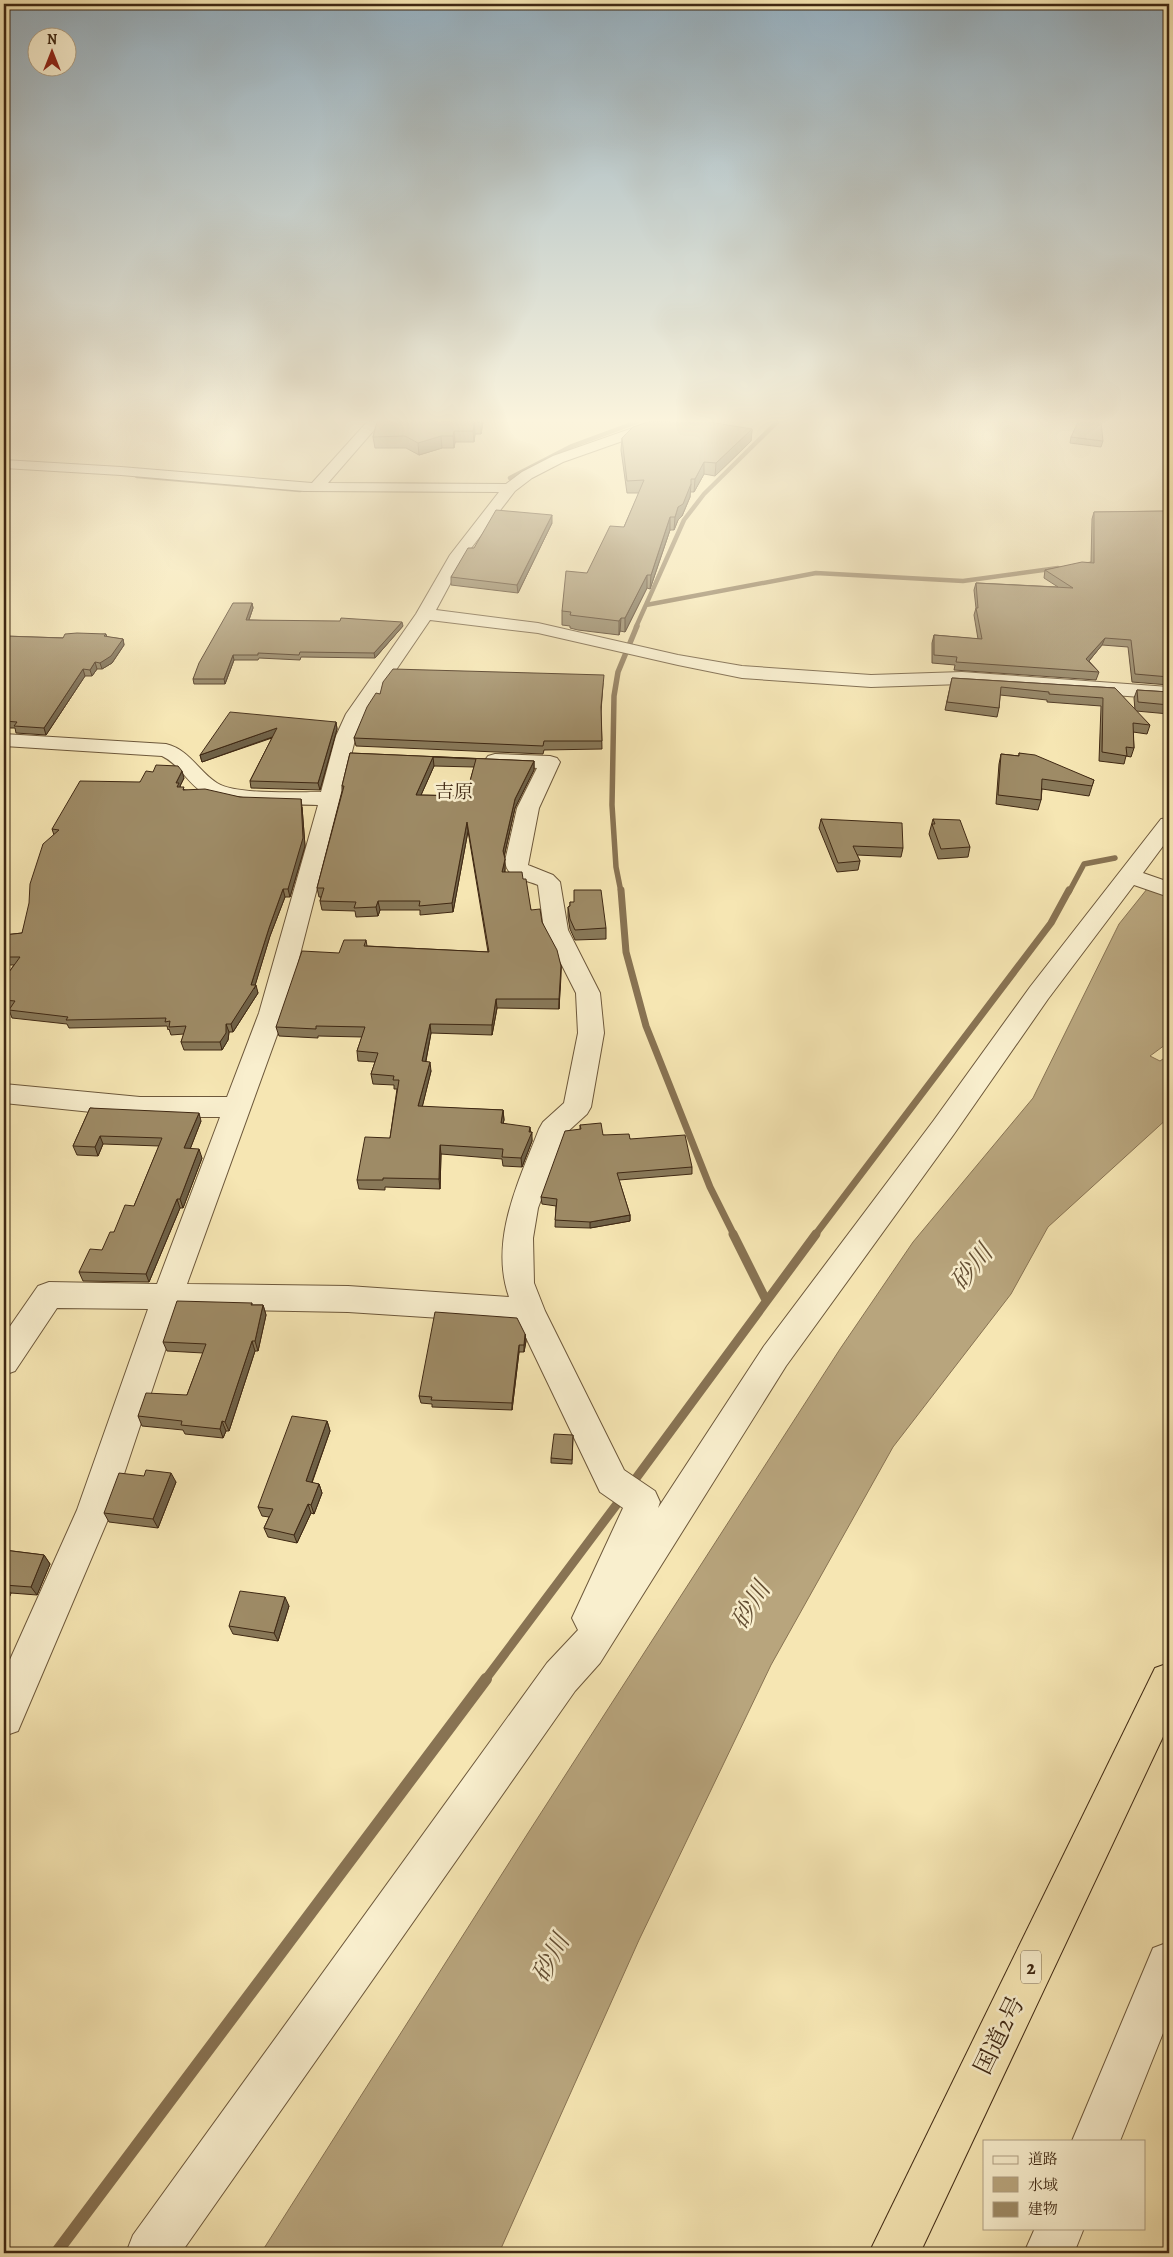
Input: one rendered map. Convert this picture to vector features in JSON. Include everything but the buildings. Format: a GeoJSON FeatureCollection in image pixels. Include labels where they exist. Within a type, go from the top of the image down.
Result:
{"type":"FeatureCollection","features":[{"type":"Feature","properties":{"kind":"highway","name":"国道2号"},"geometry":{"type":"LineString","coordinates":[[894,2253],[1169,1682]]}},
{"type":"Feature","properties":{"kind":"street"},"geometry":{"type":"LineString","coordinates":[[4,1717],[94,1510],[168,1295],[239,1107],[272,1013],[330,799],[351,754],[346,736],[356,714],[425,614],[458,555],[479,527]]}},
{"type":"Feature","properties":{"kind":"street"},"geometry":{"type":"LineString","coordinates":[[425,614],[538,628],[714,668],[765,674],[871,681],[962,678],[1169,693]]}},
{"type":"Feature","properties":{"kind":"street"},"geometry":{"type":"LineString","coordinates":[[4,740],[166,750],[177,754],[214,791],[244,795],[330,799]]}},
{"type":"Feature","properties":{"kind":"street"},"geometry":{"type":"LineString","coordinates":[[470,759],[550,762],[528,808],[516,860],[517,868],[523,873],[542,876],[549,882],[552,918],[556,930],[588,993],[591,1012],[590,1033],[577,1107],[553,1129],[523,1208],[518,1238],[519,1283],[529,1311],[624,1488],[643,1502],[590,1622],[587,1650]]}},
{"type":"Feature","properties":{"kind":"street"},"geometry":{"type":"LineString","coordinates":[[151,2253],[561,1677],[587,1650],[775,1356],[944,1127],[1039,993],[1169,824]]}},
{"type":"Feature","properties":{"kind":"street"},"geometry":{"type":"LineString","coordinates":[[1130,876],[1169,890]]}},
{"type":"Feature","properties":{"kind":"street"},"geometry":{"type":"LineString","coordinates":[[4,1093],[140,1107],[239,1107]]}},
{"type":"Feature","properties":{"kind":"street"},"geometry":{"type":"LineString","coordinates":[[4,1361],[49,1295],[168,1295],[348,1299],[529,1311]]}},
{"type":"Feature","properties":{"kind":"street"},"geometry":{"type":"LineString","coordinates":[[1096,2140],[1169,1964]]}},
{"type":"Feature","properties":{"kind":"street"},"geometry":{"type":"LineString","coordinates":[[1049,2253],[1059,2230]]}},
{"type":"Feature","properties":{"kind":"water","name":"砂川"},"geometry":{"type":"Polygon","coordinates":[[[1147,889],[1169,897],[1169,1042],[1150,1056],[1160,1061],[1169,1055],[1169,1117],[1048,1227],[1011,1294],[893,1447],[771,1665],[639,1940],[499,2253],[261,2253],[528,1833],[840,1349],[913,1242],[1033,1098],[1119,924],[1147,889]]]}},
{"type":"Feature","properties":{"kind":"waterway"},"geometry":{"type":"LineString","coordinates":[[636,627],[681,527]]}},
{"type":"Feature","properties":{"kind":"waterway"},"geometry":{"type":"LineString","coordinates":[[646,605],[816,573],[963,581],[1058,568]]}},
{"type":"Feature","properties":{"kind":"waterway"},"geometry":{"type":"LineString","coordinates":[[621,892],[616,867],[612,805],[614,696],[618,672],[637,626]]}},
{"type":"Feature","properties":{"kind":"waterway"},"geometry":{"type":"LineString","coordinates":[[1069,892],[1084,864],[1115,858]]}},
{"type":"Feature","properties":{"kind":"waterway"},"geometry":{"type":"LineString","coordinates":[[621,890],[626,952],[646,1026],[710,1187],[734,1235]]}},
{"type":"Feature","properties":{"kind":"waterway"},"geometry":{"type":"LineString","coordinates":[[815,1235],[1051,923],[1069,890]]}},
{"type":"Feature","properties":{"kind":"waterway"},"geometry":{"type":"LineString","coordinates":[[733,1234],[766,1300]]}},
{"type":"Feature","properties":{"kind":"waterway"},"geometry":{"type":"LineString","coordinates":[[631,1485],[816,1234]]}},
{"type":"Feature","properties":{"kind":"waterway"},"geometry":{"type":"LineString","coordinates":[[485,1680],[623,1496]]}},
{"type":"Feature","properties":{"kind":"waterway"},"geometry":{"type":"LineString","coordinates":[[56,2253],[486,1679]]}},
{"type":"Feature","properties":{"kind":"district","name":"吉原"},"geometry":{"type":"Point","coordinates":[454,791]}}]}
